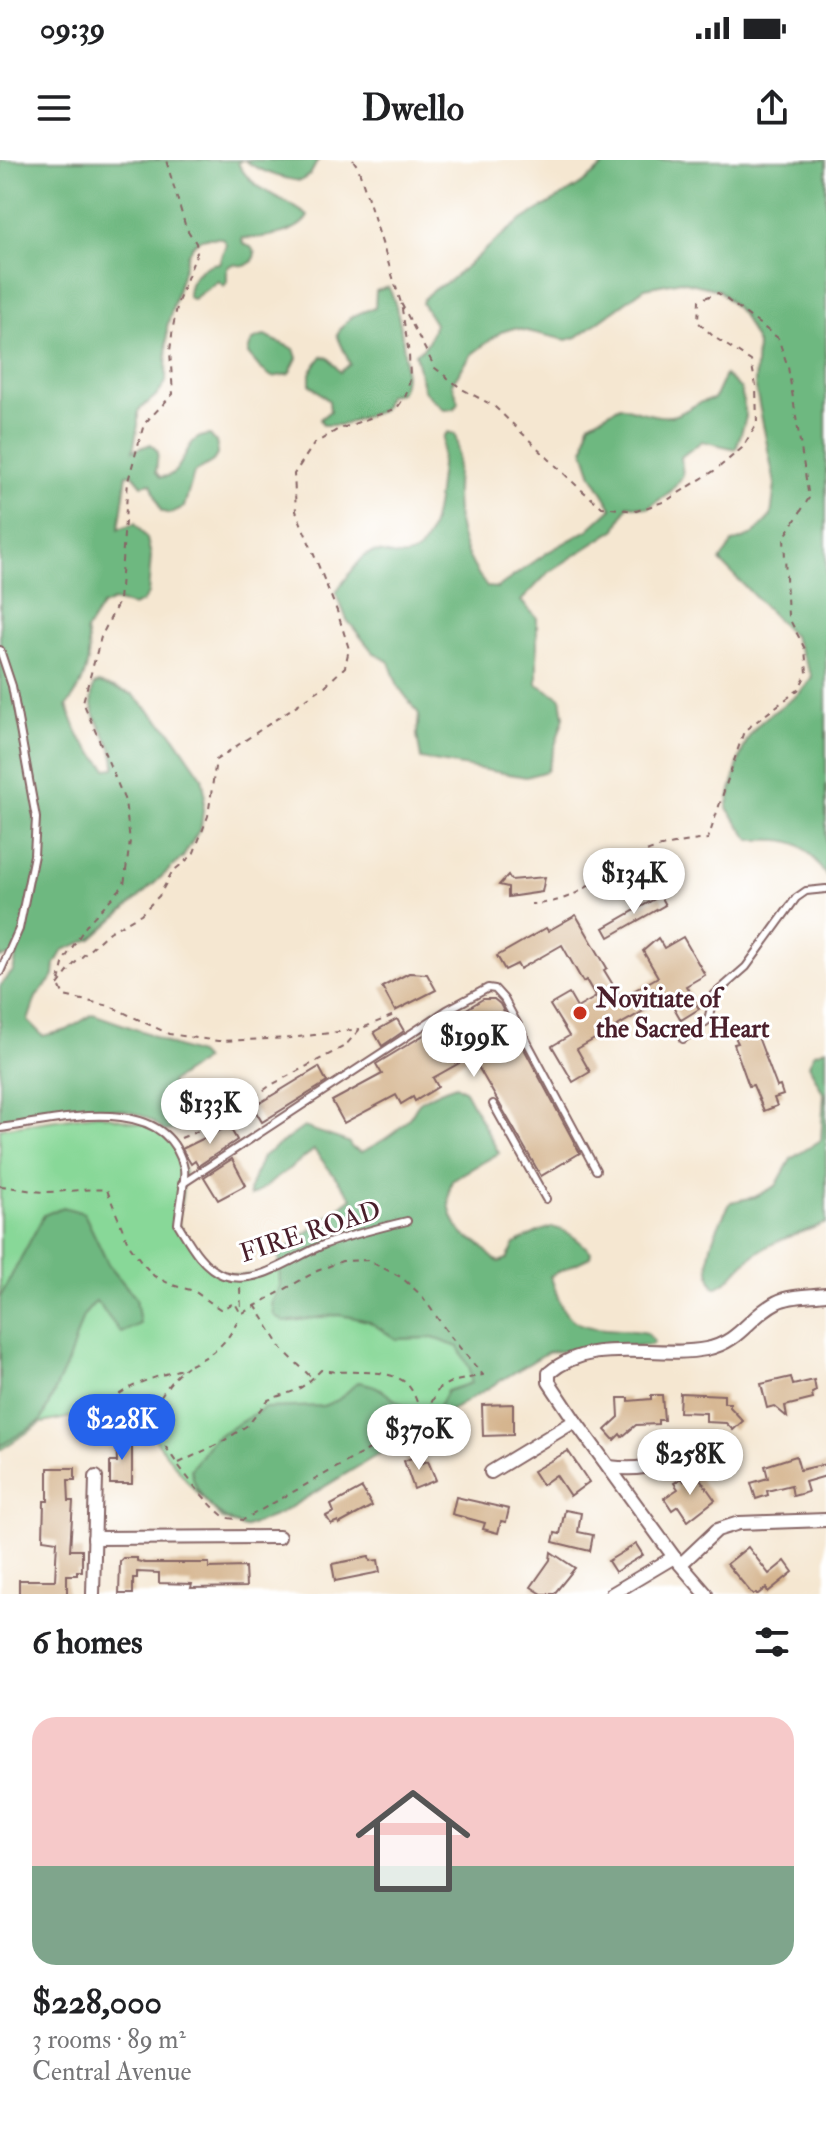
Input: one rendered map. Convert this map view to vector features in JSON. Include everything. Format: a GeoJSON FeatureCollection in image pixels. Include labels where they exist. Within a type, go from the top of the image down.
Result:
{"type":"FeatureCollection","features":[{"type":"Feature","properties":{"kind":"street"},"geometry":{"type":"LineString","coordinates":[[706,1594],[677,1560],[575,1421],[549,1382],[549,1373],[561,1364],[609,1350],[686,1351],[722,1345],[735,1338],[779,1300],[826,1294]]}},
{"type":"Feature","properties":{"kind":"street"},"geometry":{"type":"LineString","coordinates":[[491,1472],[575,1421]]}},
{"type":"Feature","properties":{"kind":"street"},"geometry":{"type":"LineString","coordinates":[[609,1467],[636,1470],[664,1461],[675,1453]]}},
{"type":"Feature","properties":{"kind":"street"},"geometry":{"type":"LineString","coordinates":[[628,1491],[636,1470]]}},
{"type":"Feature","properties":{"kind":"street"},"geometry":{"type":"LineString","coordinates":[[93,1594],[96,1477]]}},
{"type":"Feature","properties":{"kind":"street"},"geometry":{"type":"LineString","coordinates":[[612,1594],[677,1560],[717,1530],[739,1523],[826,1520]]}},
{"type":"Feature","properties":{"kind":"street"},"geometry":{"type":"LineString","coordinates":[[94,1538],[279,1537]]}},
{"type":"Feature","properties":{"kind":"lane"},"geometry":{"type":"LineString","coordinates":[[0,650],[12,686],[36,818],[34,855],[19,929],[0,972]]}},
{"type":"Feature","properties":{"kind":"lane"},"geometry":{"type":"LineString","coordinates":[[683,1039],[708,1020],[714,995],[746,967],[796,898],[806,891],[826,889]]}},
{"type":"Feature","properties":{"kind":"lane"},"geometry":{"type":"LineString","coordinates":[[182,1184],[447,1010],[488,988],[495,989],[504,999],[596,1170]]}},
{"type":"Feature","properties":{"kind":"lane"},"geometry":{"type":"LineString","coordinates":[[493,1104],[546,1199]]}},
{"type":"Feature","properties":{"kind":"lane"},"geometry":{"type":"LineString","coordinates":[[0,1128],[99,1114],[131,1119],[150,1126],[172,1142]]}},
{"type":"Feature","properties":{"kind":"lane","name":"FIRE ROAD"},"geometry":{"type":"LineString","coordinates":[[172,1142],[185,1172],[178,1224],[189,1243],[212,1268],[222,1274],[240,1277],[273,1269],[320,1246],[407,1221]]}},
{"type":"Feature","properties":{"kind":"path"},"geometry":{"type":"LineString","coordinates":[[166,160],[186,228],[196,243],[197,252],[178,302],[173,327],[170,351],[173,394],[144,424],[128,481],[119,601],[101,637],[83,702],[125,801],[130,841],[124,885],[88,923],[64,960],[58,985],[64,996],[110,1006],[169,1034],[218,1041],[291,1038],[360,1029],[394,1015]]}},
{"type":"Feature","properties":{"kind":"path"},"geometry":{"type":"LineString","coordinates":[[58,985],[74,964],[109,932],[141,914],[159,896],[172,872],[193,855],[208,816],[216,760],[325,686],[345,667],[349,649],[337,611],[296,511],[294,474],[314,444],[337,430],[397,408],[406,395],[410,379],[401,303],[358,167],[353,160]]}},
{"type":"Feature","properties":{"kind":"path"},"geometry":{"type":"LineString","coordinates":[[401,303],[435,368],[462,389],[494,406],[602,507],[636,511],[666,501],[717,469],[742,448],[757,424],[756,386],[751,361],[714,337],[698,322],[699,300],[718,293],[752,317],[778,338],[788,367],[809,498],[784,538],[785,588],[788,616],[805,649],[807,673],[798,690],[744,731],[708,839],[671,843],[632,858],[569,899],[531,904]]}},
{"type":"Feature","properties":{"kind":"path"},"geometry":{"type":"LineString","coordinates":[[172,1142],[208,1127],[271,1085],[345,1046],[360,1029]]}},
{"type":"Feature","properties":{"kind":"path"},"geometry":{"type":"LineString","coordinates":[[0,1186],[22,1187],[42,1193],[107,1190],[128,1243],[154,1276],[194,1291],[220,1309],[235,1303],[241,1314]]}},
{"type":"Feature","properties":{"kind":"path"},"geometry":{"type":"LineString","coordinates":[[99,1423],[101,1410],[115,1398],[154,1377],[212,1354],[224,1344],[241,1314],[317,1271],[342,1261],[367,1260],[401,1277],[422,1296],[483,1375],[439,1388],[423,1419],[243,1520],[226,1517],[188,1479],[155,1431],[153,1417],[163,1394],[187,1366]]}},
{"type":"Feature","properties":{"kind":"path"},"geometry":{"type":"LineString","coordinates":[[240,1277],[241,1314]]}},
{"type":"Feature","properties":{"kind":"path"},"geometry":{"type":"LineString","coordinates":[[255,1305],[282,1349],[313,1378]]}},
{"type":"Feature","properties":{"kind":"path"},"geometry":{"type":"LineString","coordinates":[[178,1464],[248,1425],[268,1400],[291,1394],[305,1386],[321,1370],[366,1372],[398,1378],[409,1385],[423,1419]]}},
{"type":"Feature","properties":{"kind":"green space"},"geometry":{"type":"Polygon","coordinates":[[[0,160],[242,160],[238,163],[251,181],[308,216],[288,231],[259,238],[242,238],[243,244],[255,253],[253,261],[245,266],[232,264],[227,268],[224,286],[218,281],[193,299],[188,297],[188,291],[193,279],[207,266],[219,263],[226,244],[222,238],[206,238],[194,244],[188,253],[167,327],[166,382],[159,393],[138,411],[133,451],[151,444],[158,452],[156,472],[160,477],[175,471],[193,442],[200,437],[210,435],[216,442],[218,453],[213,461],[194,473],[184,507],[169,514],[161,511],[151,483],[142,485],[133,474],[127,474],[119,529],[135,523],[147,539],[151,556],[148,594],[142,602],[133,606],[113,601],[102,606],[86,631],[89,652],[86,670],[67,706],[79,737],[107,769],[115,768],[111,747],[92,708],[94,685],[99,683],[132,694],[171,732],[202,777],[205,793],[201,827],[183,857],[92,939],[63,950],[55,964],[54,976],[36,997],[28,1021],[43,1036],[67,1030],[93,1014],[198,1054],[204,1060],[171,1082],[173,1090],[217,1098],[222,1107],[203,1120],[171,1130],[164,1131],[149,1119],[130,1112],[109,1109],[63,1111],[0,1122],[0,986],[13,971],[17,955],[0,958],[0,160]]]}},
{"type":"Feature","properties":{"kind":"green space"},"geometry":{"type":"Polygon","coordinates":[[[244,160],[318,160],[310,175],[300,181],[271,174],[244,160]]]}},
{"type":"Feature","properties":{"kind":"green space"},"geometry":{"type":"Polygon","coordinates":[[[609,160],[826,160],[826,876],[810,854],[795,843],[750,840],[727,808],[738,764],[751,733],[801,691],[812,676],[793,636],[720,561],[732,543],[753,535],[771,516],[775,484],[755,385],[757,344],[743,316],[719,290],[681,281],[645,288],[577,337],[566,340],[514,328],[501,332],[472,354],[452,383],[459,402],[454,409],[444,410],[424,391],[415,353],[426,345],[435,324],[422,303],[427,295],[459,273],[512,227],[578,186],[609,160]]]}},
{"type":"Feature","properties":{"kind":"green space"},"geometry":{"type":"Polygon","coordinates":[[[388,287],[403,340],[405,372],[400,393],[387,395],[383,410],[342,425],[323,425],[320,419],[330,411],[329,401],[310,384],[310,373],[322,356],[329,358],[340,372],[350,364],[337,335],[353,317],[375,308],[376,291],[388,287]]]}},
{"type":"Feature","properties":{"kind":"green space"},"geometry":{"type":"Polygon","coordinates":[[[265,336],[294,349],[297,358],[289,374],[272,377],[248,354],[253,341],[265,336]]]}},
{"type":"Feature","properties":{"kind":"green space"},"geometry":{"type":"Polygon","coordinates":[[[725,375],[741,389],[746,417],[736,449],[702,441],[681,457],[683,476],[671,491],[648,508],[628,505],[616,529],[549,572],[521,601],[537,618],[537,684],[561,698],[564,717],[547,771],[526,777],[421,759],[417,735],[419,714],[398,686],[389,662],[373,652],[347,620],[336,593],[366,555],[379,552],[408,556],[423,545],[436,509],[444,436],[448,432],[455,434],[457,441],[456,505],[463,542],[472,564],[487,587],[497,588],[548,552],[588,530],[612,508],[592,475],[584,451],[589,423],[620,406],[657,416],[678,414],[714,399],[725,375]]]}},
{"type":"Feature","properties":{"kind":"green space"},"geometry":{"type":"Polygon","coordinates":[[[826,1049],[826,1223],[757,1252],[726,1282],[715,1288],[709,1266],[711,1244],[731,1202],[755,1197],[776,1186],[791,1159],[821,1140],[824,1095],[809,1065],[814,1053],[826,1049]]]}},
{"type":"Feature","properties":{"kind":"green space"},"geometry":{"type":"Polygon","coordinates":[[[456,1085],[465,1091],[499,1153],[452,1180],[450,1209],[459,1229],[499,1262],[507,1259],[515,1244],[538,1232],[557,1228],[568,1233],[591,1252],[590,1257],[550,1276],[564,1311],[580,1324],[647,1333],[654,1342],[651,1345],[548,1352],[279,1514],[244,1528],[209,1505],[193,1479],[191,1469],[214,1438],[264,1408],[323,1406],[338,1400],[358,1382],[376,1387],[402,1404],[430,1414],[437,1409],[447,1391],[471,1383],[470,1369],[458,1347],[433,1338],[396,1339],[368,1321],[338,1315],[285,1322],[274,1315],[272,1302],[280,1286],[279,1254],[352,1198],[314,1150],[250,1196],[249,1191],[262,1157],[304,1127],[348,1142],[361,1152],[399,1129],[424,1099],[456,1085]]]}},
{"type":"Feature","properties":{"kind":"green space"},"geometry":{"type":"Polygon","coordinates":[[[99,1114],[150,1126],[172,1142],[185,1172],[178,1224],[200,1256],[218,1270],[247,1275],[262,1272],[320,1246],[531,1362],[279,1514],[244,1528],[222,1519],[191,1486],[129,1405],[42,1423],[0,1450],[0,1128],[99,1114]]]}},
{"type":"Feature","properties":{"kind":"green space"},"geometry":{"type":"Polygon","coordinates":[[[63,1207],[84,1213],[109,1266],[136,1298],[140,1324],[121,1333],[96,1301],[83,1316],[68,1362],[41,1421],[0,1446],[0,1297],[44,1215],[63,1207]]]}},
{"type":"Feature","properties":{"kind":"building"},"geometry":{"type":"Polygon","coordinates":[[[508,875],[511,880],[545,877],[542,892],[508,897],[508,887],[499,885],[508,875]]]}},
{"type":"Feature","properties":{"kind":"building"},"geometry":{"type":"Polygon","coordinates":[[[660,896],[665,905],[609,937],[604,928],[660,896]]]}},
{"type":"Feature","properties":{"kind":"building"},"geometry":{"type":"Polygon","coordinates":[[[576,915],[621,998],[658,977],[643,951],[658,938],[664,948],[683,937],[705,975],[686,986],[699,1009],[681,1020],[668,997],[577,1049],[590,1072],[573,1082],[552,1046],[569,1036],[550,1005],[569,994],[577,1008],[596,997],[586,980],[583,982],[562,945],[520,969],[517,964],[505,970],[497,956],[576,915]]]}},
{"type":"Feature","properties":{"kind":"building"},"geometry":{"type":"Polygon","coordinates":[[[409,973],[427,974],[436,990],[395,1011],[382,987],[409,973]]]}},
{"type":"Feature","properties":{"kind":"building"},"geometry":{"type":"Polygon","coordinates":[[[483,999],[494,999],[500,1004],[580,1153],[541,1176],[472,1056],[433,1078],[438,1087],[415,1101],[413,1097],[401,1104],[396,1095],[344,1123],[332,1101],[382,1074],[376,1064],[483,999]]]}},
{"type":"Feature","properties":{"kind":"building"},"geometry":{"type":"Polygon","coordinates":[[[397,1019],[404,1031],[382,1046],[374,1032],[397,1019]]]}},
{"type":"Feature","properties":{"kind":"building"},"geometry":{"type":"Polygon","coordinates":[[[755,1029],[783,1095],[774,1098],[777,1106],[764,1111],[753,1085],[749,1086],[734,1044],[738,1043],[735,1037],[755,1029]]]}},
{"type":"Feature","properties":{"kind":"building"},"geometry":{"type":"Polygon","coordinates":[[[319,1067],[327,1082],[262,1122],[253,1107],[319,1067]]]}},
{"type":"Feature","properties":{"kind":"building"},"geometry":{"type":"Polygon","coordinates":[[[229,1126],[237,1140],[198,1166],[195,1161],[191,1164],[182,1149],[229,1126]]]}},
{"type":"Feature","properties":{"kind":"building"},"geometry":{"type":"Polygon","coordinates":[[[232,1159],[246,1185],[218,1200],[204,1177],[232,1159]]]}},
{"type":"Feature","properties":{"kind":"building"},"geometry":{"type":"Polygon","coordinates":[[[791,1377],[793,1385],[814,1380],[816,1391],[812,1393],[813,1399],[785,1406],[787,1417],[774,1406],[767,1408],[761,1384],[791,1377]]]}},
{"type":"Feature","properties":{"kind":"building"},"geometry":{"type":"Polygon","coordinates":[[[680,1393],[724,1395],[724,1403],[730,1403],[743,1421],[733,1430],[726,1423],[706,1422],[706,1413],[679,1412],[680,1393]]]}},
{"type":"Feature","properties":{"kind":"building"},"geometry":{"type":"Polygon","coordinates":[[[651,1395],[662,1395],[664,1420],[658,1420],[658,1424],[636,1425],[614,1440],[605,1430],[619,1417],[618,1398],[629,1398],[629,1401],[651,1399],[651,1395]]]}},
{"type":"Feature","properties":{"kind":"building"},"geometry":{"type":"Polygon","coordinates":[[[513,1404],[513,1435],[483,1436],[482,1405],[513,1404]]]}},
{"type":"Feature","properties":{"kind":"building"},"geometry":{"type":"Polygon","coordinates":[[[116,1436],[132,1436],[132,1484],[110,1484],[110,1462],[117,1462],[116,1436]]]}},
{"type":"Feature","properties":{"kind":"building"},"geometry":{"type":"Polygon","coordinates":[[[568,1451],[589,1482],[570,1496],[556,1475],[542,1485],[533,1471],[568,1451]]]}},
{"type":"Feature","properties":{"kind":"building"},"geometry":{"type":"Polygon","coordinates":[[[419,1455],[422,1463],[428,1461],[436,1480],[414,1489],[404,1461],[419,1455]]]}},
{"type":"Feature","properties":{"kind":"building"},"geometry":{"type":"Polygon","coordinates":[[[796,1456],[800,1470],[826,1464],[826,1476],[805,1482],[808,1492],[793,1496],[791,1485],[767,1491],[768,1495],[756,1499],[751,1483],[768,1478],[765,1466],[796,1456]]]}},
{"type":"Feature","properties":{"kind":"building"},"geometry":{"type":"Polygon","coordinates":[[[48,1468],[75,1468],[75,1480],[68,1480],[69,1501],[73,1501],[70,1550],[82,1550],[82,1571],[77,1571],[77,1575],[67,1575],[67,1594],[19,1594],[19,1580],[55,1580],[57,1541],[43,1539],[48,1468]]]}},
{"type":"Feature","properties":{"kind":"building"},"geometry":{"type":"Polygon","coordinates":[[[696,1473],[715,1500],[688,1521],[678,1506],[672,1510],[664,1498],[678,1489],[674,1483],[696,1473]]]}},
{"type":"Feature","properties":{"kind":"building"},"geometry":{"type":"Polygon","coordinates":[[[362,1488],[372,1506],[339,1524],[338,1521],[331,1524],[326,1516],[334,1512],[331,1505],[362,1488]]]}},
{"type":"Feature","properties":{"kind":"building"},"geometry":{"type":"Polygon","coordinates":[[[456,1497],[509,1509],[506,1522],[501,1521],[498,1533],[483,1529],[485,1523],[452,1514],[456,1497]]]}},
{"type":"Feature","properties":{"kind":"building"},"geometry":{"type":"Polygon","coordinates":[[[565,1510],[581,1513],[578,1532],[593,1535],[590,1551],[553,1542],[555,1533],[560,1534],[565,1510]]]}},
{"type":"Feature","properties":{"kind":"building"},"geometry":{"type":"Polygon","coordinates":[[[636,1544],[643,1555],[615,1572],[608,1561],[636,1544]]]}},
{"type":"Feature","properties":{"kind":"building"},"geometry":{"type":"Polygon","coordinates":[[[748,1547],[769,1574],[785,1561],[793,1572],[768,1592],[766,1588],[752,1594],[727,1564],[748,1547]]]}},
{"type":"Feature","properties":{"kind":"building"},"geometry":{"type":"Polygon","coordinates":[[[551,1552],[575,1568],[554,1594],[542,1594],[531,1587],[550,1560],[551,1552]]]}},
{"type":"Feature","properties":{"kind":"building"},"geometry":{"type":"Polygon","coordinates":[[[369,1557],[370,1561],[378,1560],[380,1572],[335,1581],[332,1564],[369,1557]]]}},
{"type":"Feature","properties":{"kind":"building"},"geometry":{"type":"Polygon","coordinates":[[[123,1558],[137,1558],[137,1561],[145,1563],[209,1563],[209,1568],[245,1567],[246,1587],[191,1588],[192,1584],[159,1583],[159,1573],[137,1572],[137,1578],[133,1578],[133,1594],[119,1594],[120,1561],[123,1558]]]}},
{"type":"Feature","properties":{"kind":"place","name":"Novitiate of the Sacred Heart"},"geometry":{"type":"Point","coordinates":[580,1013]}}]}
